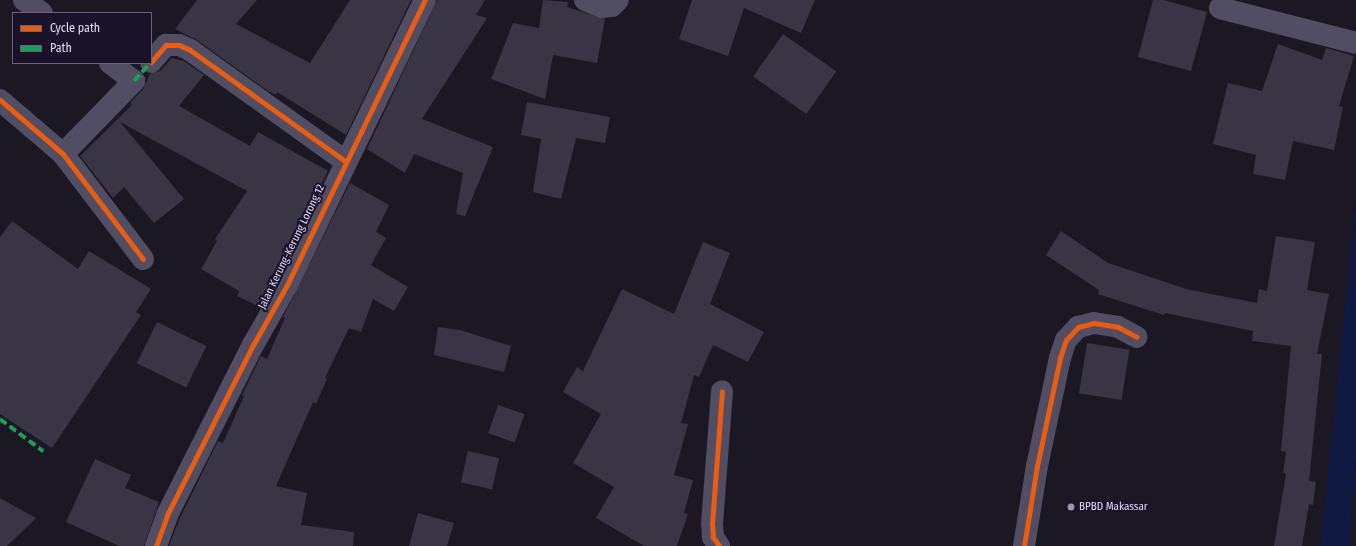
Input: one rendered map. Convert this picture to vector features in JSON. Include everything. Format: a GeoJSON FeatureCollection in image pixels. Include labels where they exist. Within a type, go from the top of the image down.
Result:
{"type":"FeatureCollection","features":[{"type":"Feature","properties":{"kind":"street"},"geometry":{"type":"LineString","coordinates":[[24,0],[41,12]]}},
{"type":"Feature","properties":{"kind":"street","name":"Jalan Kerung-Kerung Lorong 12"},"geometry":{"type":"LineString","coordinates":[[156,546],[167,515],[253,345],[287,285],[345,161],[425,0]]}},
{"type":"Feature","properties":{"kind":"street"},"geometry":{"type":"LineString","coordinates":[[585,0],[602,7],[612,6],[618,0]]}},
{"type":"Feature","properties":{"kind":"street"},"geometry":{"type":"LineString","coordinates":[[1220,8],[1355,43]]}},
{"type":"Feature","properties":{"kind":"street"},"geometry":{"type":"LineString","coordinates":[[152,62],[166,45],[178,45],[190,50],[345,161]]}},
{"type":"Feature","properties":{"kind":"street"},"geometry":{"type":"LineString","coordinates":[[111,64],[134,81]]}},
{"type":"Feature","properties":{"kind":"street"},"geometry":{"type":"LineString","coordinates":[[63,154],[150,64]]}},
{"type":"Feature","properties":{"kind":"street"},"geometry":{"type":"LineString","coordinates":[[0,100],[63,154],[143,259]]}},
{"type":"Feature","properties":{"kind":"street"},"geometry":{"type":"LineString","coordinates":[[1024,546],[1037,466],[1060,358],[1066,340],[1078,327],[1094,323],[1118,327],[1137,337]]}},
{"type":"Feature","properties":{"kind":"street"},"geometry":{"type":"LineString","coordinates":[[719,546],[713,537],[712,524],[722,391]]}},
{"type":"Feature","properties":{"kind":"water"},"geometry":{"type":"Polygon","coordinates":[[[1356,200],[1356,461],[1349,546],[1320,546],[1356,200]]]}},
{"type":"Feature","properties":{"kind":"building"},"geometry":{"type":"Polygon","coordinates":[[[197,0],[257,0],[236,24],[310,63],[350,0],[411,0],[346,135],[277,92],[276,95],[268,91],[197,40],[175,29],[197,0]]]}},
{"type":"Feature","properties":{"kind":"building"},"geometry":{"type":"Polygon","coordinates":[[[437,0],[485,0],[476,15],[487,18],[422,119],[493,147],[465,216],[456,214],[463,173],[414,154],[405,173],[367,149],[437,0]]]}},
{"type":"Feature","properties":{"kind":"building"},"geometry":{"type":"Polygon","coordinates":[[[543,0],[568,2],[567,7],[605,19],[597,63],[553,55],[545,99],[491,79],[513,23],[539,28],[543,0]]]}},
{"type":"Feature","properties":{"kind":"building"},"geometry":{"type":"Polygon","coordinates":[[[692,0],[815,0],[801,33],[744,8],[728,56],[679,39],[692,0]]]}},
{"type":"Feature","properties":{"kind":"building"},"geometry":{"type":"Polygon","coordinates":[[[1153,0],[1163,0],[1207,12],[1191,71],[1138,57],[1153,0]]]}},
{"type":"Feature","properties":{"kind":"building"},"geometry":{"type":"Polygon","coordinates":[[[783,34],[836,71],[806,114],[753,77],[783,34]]]}},
{"type":"Feature","properties":{"kind":"building"},"geometry":{"type":"Polygon","coordinates":[[[1278,44],[1322,60],[1326,48],[1354,56],[1339,106],[1343,107],[1334,150],[1293,141],[1285,180],[1253,174],[1256,155],[1213,144],[1228,83],[1262,91],[1278,44]]]}},
{"type":"Feature","properties":{"kind":"building"},"geometry":{"type":"Polygon","coordinates":[[[172,58],[184,61],[204,75],[179,106],[250,146],[258,132],[328,171],[260,307],[237,296],[239,291],[201,269],[217,241],[215,239],[247,191],[120,122],[184,199],[154,223],[124,187],[113,198],[80,156],[132,105],[130,103],[143,89],[150,74],[160,71],[172,58]]]}},
{"type":"Feature","properties":{"kind":"building"},"geometry":{"type":"Polygon","coordinates":[[[527,102],[610,117],[605,143],[576,138],[561,199],[533,192],[541,139],[521,135],[527,102]]]}},
{"type":"Feature","properties":{"kind":"building"},"geometry":{"type":"Polygon","coordinates":[[[350,183],[389,205],[376,232],[386,238],[371,265],[408,287],[394,311],[373,299],[361,332],[349,328],[325,378],[327,379],[316,404],[313,402],[276,486],[307,493],[301,525],[354,532],[353,546],[169,546],[179,520],[218,441],[223,443],[244,396],[242,395],[261,356],[267,359],[285,318],[283,317],[350,183]]]}},
{"type":"Feature","properties":{"kind":"building"},"geometry":{"type":"Polygon","coordinates":[[[12,221],[78,269],[89,251],[151,289],[136,312],[141,315],[52,448],[0,414],[0,237],[12,221]]]}},
{"type":"Feature","properties":{"kind":"building"},"geometry":{"type":"Polygon","coordinates":[[[1061,231],[1108,263],[1186,289],[1257,303],[1259,289],[1267,291],[1276,236],[1315,242],[1307,290],[1329,294],[1317,354],[1322,354],[1309,481],[1316,482],[1313,505],[1309,504],[1302,546],[1274,546],[1286,474],[1283,473],[1286,452],[1281,451],[1291,346],[1252,341],[1253,331],[1165,313],[1164,315],[1098,294],[1099,290],[1046,255],[1061,231]]]}},
{"type":"Feature","properties":{"kind":"building"},"geometry":{"type":"Polygon","coordinates":[[[703,242],[730,253],[710,304],[764,332],[748,362],[713,345],[699,377],[694,375],[681,423],[688,424],[674,475],[693,480],[684,513],[688,514],[677,546],[644,546],[596,518],[614,487],[573,463],[601,414],[563,392],[577,367],[583,371],[622,289],[674,314],[703,242]]]}},
{"type":"Feature","properties":{"kind":"building"},"geometry":{"type":"Polygon","coordinates":[[[157,322],[206,346],[186,387],[137,363],[157,322]]]}},
{"type":"Feature","properties":{"kind":"building"},"geometry":{"type":"Polygon","coordinates":[[[438,327],[460,330],[511,346],[504,372],[434,355],[438,327]]]}},
{"type":"Feature","properties":{"kind":"building"},"geometry":{"type":"Polygon","coordinates":[[[1087,343],[1129,350],[1121,400],[1079,393],[1087,343]]]}},
{"type":"Feature","properties":{"kind":"building"},"geometry":{"type":"Polygon","coordinates":[[[498,405],[524,414],[515,442],[488,433],[498,405]]]}},
{"type":"Feature","properties":{"kind":"building"},"geometry":{"type":"Polygon","coordinates":[[[468,451],[499,458],[492,489],[461,482],[468,451]]]}},
{"type":"Feature","properties":{"kind":"building"},"geometry":{"type":"Polygon","coordinates":[[[95,459],[131,475],[125,488],[159,502],[144,546],[119,546],[66,522],[95,459]]]}},
{"type":"Feature","properties":{"kind":"building"},"geometry":{"type":"Polygon","coordinates":[[[0,498],[36,518],[7,546],[0,546],[0,498]]]}},
{"type":"Feature","properties":{"kind":"building"},"geometry":{"type":"Polygon","coordinates":[[[418,513],[454,523],[447,546],[409,546],[418,513]]]}},
{"type":"Feature","properties":{"kind":"marked path"},"geometry":{"type":"LineString","coordinates":[[134,81],[149,64]]}},
{"type":"Feature","properties":{"kind":"marked path"},"geometry":{"type":"LineString","coordinates":[[0,419],[43,451]]}},
{"type":"Feature","properties":{"kind":"cycle path"},"geometry":{"type":"LineString","coordinates":[[156,546],[167,515],[253,345],[287,285],[425,0]]}},
{"type":"Feature","properties":{"kind":"cycle path"},"geometry":{"type":"LineString","coordinates":[[152,61],[166,45],[179,45],[190,50],[345,161]]}},
{"type":"Feature","properties":{"kind":"cycle path"},"geometry":{"type":"LineString","coordinates":[[0,100],[63,154],[143,259]]}},
{"type":"Feature","properties":{"kind":"cycle path"},"geometry":{"type":"LineString","coordinates":[[1024,546],[1037,466],[1060,358],[1066,340],[1078,327],[1094,323],[1118,327],[1137,337]]}},
{"type":"Feature","properties":{"kind":"cycle path"},"geometry":{"type":"LineString","coordinates":[[719,546],[713,537],[712,524],[722,391]]}},
{"type":"Feature","properties":{"kind":"place","name":"BPBD Makassar"},"geometry":{"type":"Point","coordinates":[1071,507]}}]}
